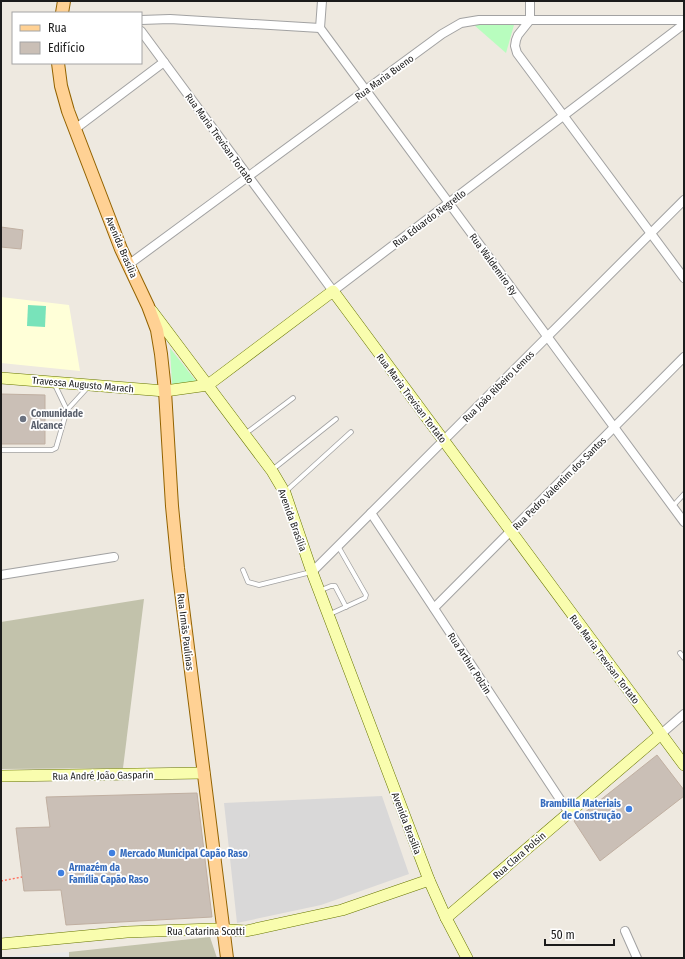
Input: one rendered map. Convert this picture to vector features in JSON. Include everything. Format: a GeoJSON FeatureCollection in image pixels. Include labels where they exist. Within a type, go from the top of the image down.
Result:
{"type":"FeatureCollection","features":[{"type":"Feature","properties":{"kind":"main road"},"geometry":{"type":"LineString","coordinates":[[62,12],[64,1]]}},
{"type":"Feature","properties":{"kind":"main road","name":"Avenida Brasília"},"geometry":{"type":"LineString","coordinates":[[58,64],[64,100],[75,130],[128,265],[148,306],[272,470],[285,493],[319,591],[429,880],[446,918],[467,958]]}},
{"type":"Feature","properties":{"kind":"main road","name":"Rua Eduardo Negrello"},"geometry":{"type":"LineString","coordinates":[[165,391],[208,385],[333,291]]}},
{"type":"Feature","properties":{"kind":"main road","name":"Rua Maria Trevisan Tortato"},"geometry":{"type":"LineString","coordinates":[[333,291],[684,765]]}},
{"type":"Feature","properties":{"kind":"main road","name":"Rua Irmãs Paulinas"},"geometry":{"type":"LineString","coordinates":[[148,306],[157,330],[159,341],[165,391],[174,537],[227,958]]}},
{"type":"Feature","properties":{"kind":"main road","name":"Travessa Augusto Marach"},"geometry":{"type":"LineString","coordinates":[[1,378],[165,391]]}},
{"type":"Feature","properties":{"kind":"main road","name":"Rua Clara Polsin"},"geometry":{"type":"LineString","coordinates":[[446,918],[661,734]]}},
{"type":"Feature","properties":{"kind":"main road","name":"Rua André João Gasparin"},"geometry":{"type":"LineString","coordinates":[[1,776],[204,773]]}},
{"type":"Feature","properties":{"kind":"main road","name":"Rua Catarina Scotti"},"geometry":{"type":"LineString","coordinates":[[1,944],[110,933],[213,929],[246,932],[342,910],[429,880]]}},
{"type":"Feature","properties":{"kind":"street"},"geometry":{"type":"LineString","coordinates":[[142,20],[183,20],[320,28],[322,1]]}},
{"type":"Feature","properties":{"kind":"street"},"geometry":{"type":"LineString","coordinates":[[530,1],[530,20],[518,35],[516,40],[515,46],[517,53],[684,278]]}},
{"type":"Feature","properties":{"kind":"street","name":"Rua Maria Bueno"},"geometry":{"type":"LineString","coordinates":[[128,265],[442,34],[461,23],[479,20],[684,20]]}},
{"type":"Feature","properties":{"kind":"street","name":"Rua Eduardo Negrello"},"geometry":{"type":"LineString","coordinates":[[333,291],[684,24]]}},
{"type":"Feature","properties":{"kind":"street","name":"Rua Waldemiro Ry"},"geometry":{"type":"LineString","coordinates":[[320,28],[684,522]]}},
{"type":"Feature","properties":{"kind":"street","name":"Rua Maria Trevisan Tortato"},"geometry":{"type":"LineString","coordinates":[[142,32],[333,291]]}},
{"type":"Feature","properties":{"kind":"street"},"geometry":{"type":"LineString","coordinates":[[75,130],[164,62]]}},
{"type":"Feature","properties":{"kind":"street","name":"Rua João Ribeiro Lemos"},"geometry":{"type":"LineString","coordinates":[[312,572],[684,200]]}},
{"type":"Feature","properties":{"kind":"street","name":"Rua Pedro Valentim dos Santos"},"geometry":{"type":"LineString","coordinates":[[434,608],[684,358]]}},
{"type":"Feature","properties":{"kind":"street","name":"Rua Arthur Polzin"},"geometry":{"type":"LineString","coordinates":[[371,513],[569,813]]}},
{"type":"Feature","properties":{"kind":"street"},"geometry":{"type":"LineString","coordinates":[[1,575],[114,557]]}},
{"type":"Feature","properties":{"kind":"street","name":"Rua Clara Polsin"},"geometry":{"type":"LineString","coordinates":[[661,734],[684,714]]}},
{"type":"Feature","properties":{"kind":"street"},"geometry":{"type":"LineString","coordinates":[[625,931],[636,958]]}},
{"type":"Feature","properties":{"kind":"lane"},"geometry":{"type":"LineString","coordinates":[[54,382],[67,410]]}},
{"type":"Feature","properties":{"kind":"lane"},"geometry":{"type":"LineString","coordinates":[[1,450],[52,450],[56,448],[67,410],[90,385]]}},
{"type":"Feature","properties":{"kind":"lane"},"geometry":{"type":"LineString","coordinates":[[245,434],[293,398]]}},
{"type":"Feature","properties":{"kind":"lane"},"geometry":{"type":"LineString","coordinates":[[272,470],[336,419]]}},
{"type":"Feature","properties":{"kind":"lane"},"geometry":{"type":"LineString","coordinates":[[285,493],[351,432]]}},
{"type":"Feature","properties":{"kind":"lane"},"geometry":{"type":"LineString","coordinates":[[673,506],[684,494]]}},
{"type":"Feature","properties":{"kind":"lane"},"geometry":{"type":"LineString","coordinates":[[328,615],[365,598],[366,595],[338,546]]}},
{"type":"Feature","properties":{"kind":"lane"},"geometry":{"type":"LineString","coordinates":[[243,570],[248,582],[259,585],[312,572]]}},
{"type":"Feature","properties":{"kind":"lane"},"geometry":{"type":"LineString","coordinates":[[319,591],[335,586],[346,607]]}},
{"type":"Feature","properties":{"kind":"lane"},"geometry":{"type":"LineString","coordinates":[[680,652],[684,658]]}},
{"type":"Feature","properties":{"kind":"lane"},"geometry":{"type":"LineString","coordinates":[[214,855],[247,855]]}},
{"type":"Feature","properties":{"kind":"path"},"geometry":{"type":"LineString","coordinates":[[1,881],[22,878]]}},
{"type":"Feature","properties":{"kind":"shaded area"},"geometry":{"type":"Polygon","coordinates":[[[1,297],[69,305],[80,371],[1,363],[1,297]]]}},
{"type":"Feature","properties":{"kind":"shaded area"},"geometry":{"type":"Polygon","coordinates":[[[144,599],[123,768],[1,769],[1,622],[144,599]]]}},
{"type":"Feature","properties":{"kind":"shaded area"},"geometry":{"type":"Polygon","coordinates":[[[382,796],[409,874],[321,905],[237,923],[224,803],[382,796]]]}},
{"type":"Feature","properties":{"kind":"shaded area"},"geometry":{"type":"Polygon","coordinates":[[[210,937],[217,958],[69,958],[69,952],[210,937]]]}},
{"type":"Feature","properties":{"kind":"shaded area"},"geometry":{"type":"Polygon","coordinates":[[[69,952],[69,958],[1,958],[1,957],[69,952]]]}},
{"type":"Feature","properties":{"kind":"green space"},"geometry":{"type":"Polygon","coordinates":[[[474,25],[514,25],[506,53],[474,25]]]}},
{"type":"Feature","properties":{"kind":"green space"},"geometry":{"type":"Polygon","coordinates":[[[28,305],[46,306],[45,327],[27,326],[28,305]]]}},
{"type":"Feature","properties":{"kind":"green space"},"geometry":{"type":"Polygon","coordinates":[[[170,348],[196,381],[172,385],[170,348]]]}},
{"type":"Feature","properties":{"kind":"building"},"geometry":{"type":"Polygon","coordinates":[[[1,227],[23,230],[21,249],[1,247],[1,227]]]}},
{"type":"Feature","properties":{"kind":"building","name":"Comunidade Alcance"},"geometry":{"type":"Polygon","coordinates":[[[1,394],[45,395],[45,444],[1,444],[1,394]]]}},
{"type":"Feature","properties":{"kind":"building","name":"Brambilla Materiais de Construção"},"geometry":{"type":"Polygon","coordinates":[[[657,755],[684,790],[684,796],[600,861],[574,821],[657,755]]]}},
{"type":"Feature","properties":{"kind":"building","name":"Mercado Municipal Capão Raso"},"geometry":{"type":"Polygon","coordinates":[[[197,793],[212,917],[66,925],[61,890],[24,891],[16,828],[50,827],[46,797],[197,793]]]}},
{"type":"Feature","properties":{"kind":"place","name":"Comunidade Alcance"},"geometry":{"type":"Point","coordinates":[23,419]}},
{"type":"Feature","properties":{"kind":"place","name":"Brambilla Materiais de Construção"},"geometry":{"type":"Point","coordinates":[629,809]}},
{"type":"Feature","properties":{"kind":"place","name":"Mercado Municipal Capão Raso"},"geometry":{"type":"Point","coordinates":[112,853]}},
{"type":"Feature","properties":{"kind":"place","name":"Armazém da Família Capão Raso"},"geometry":{"type":"Point","coordinates":[61,873]}}]}
